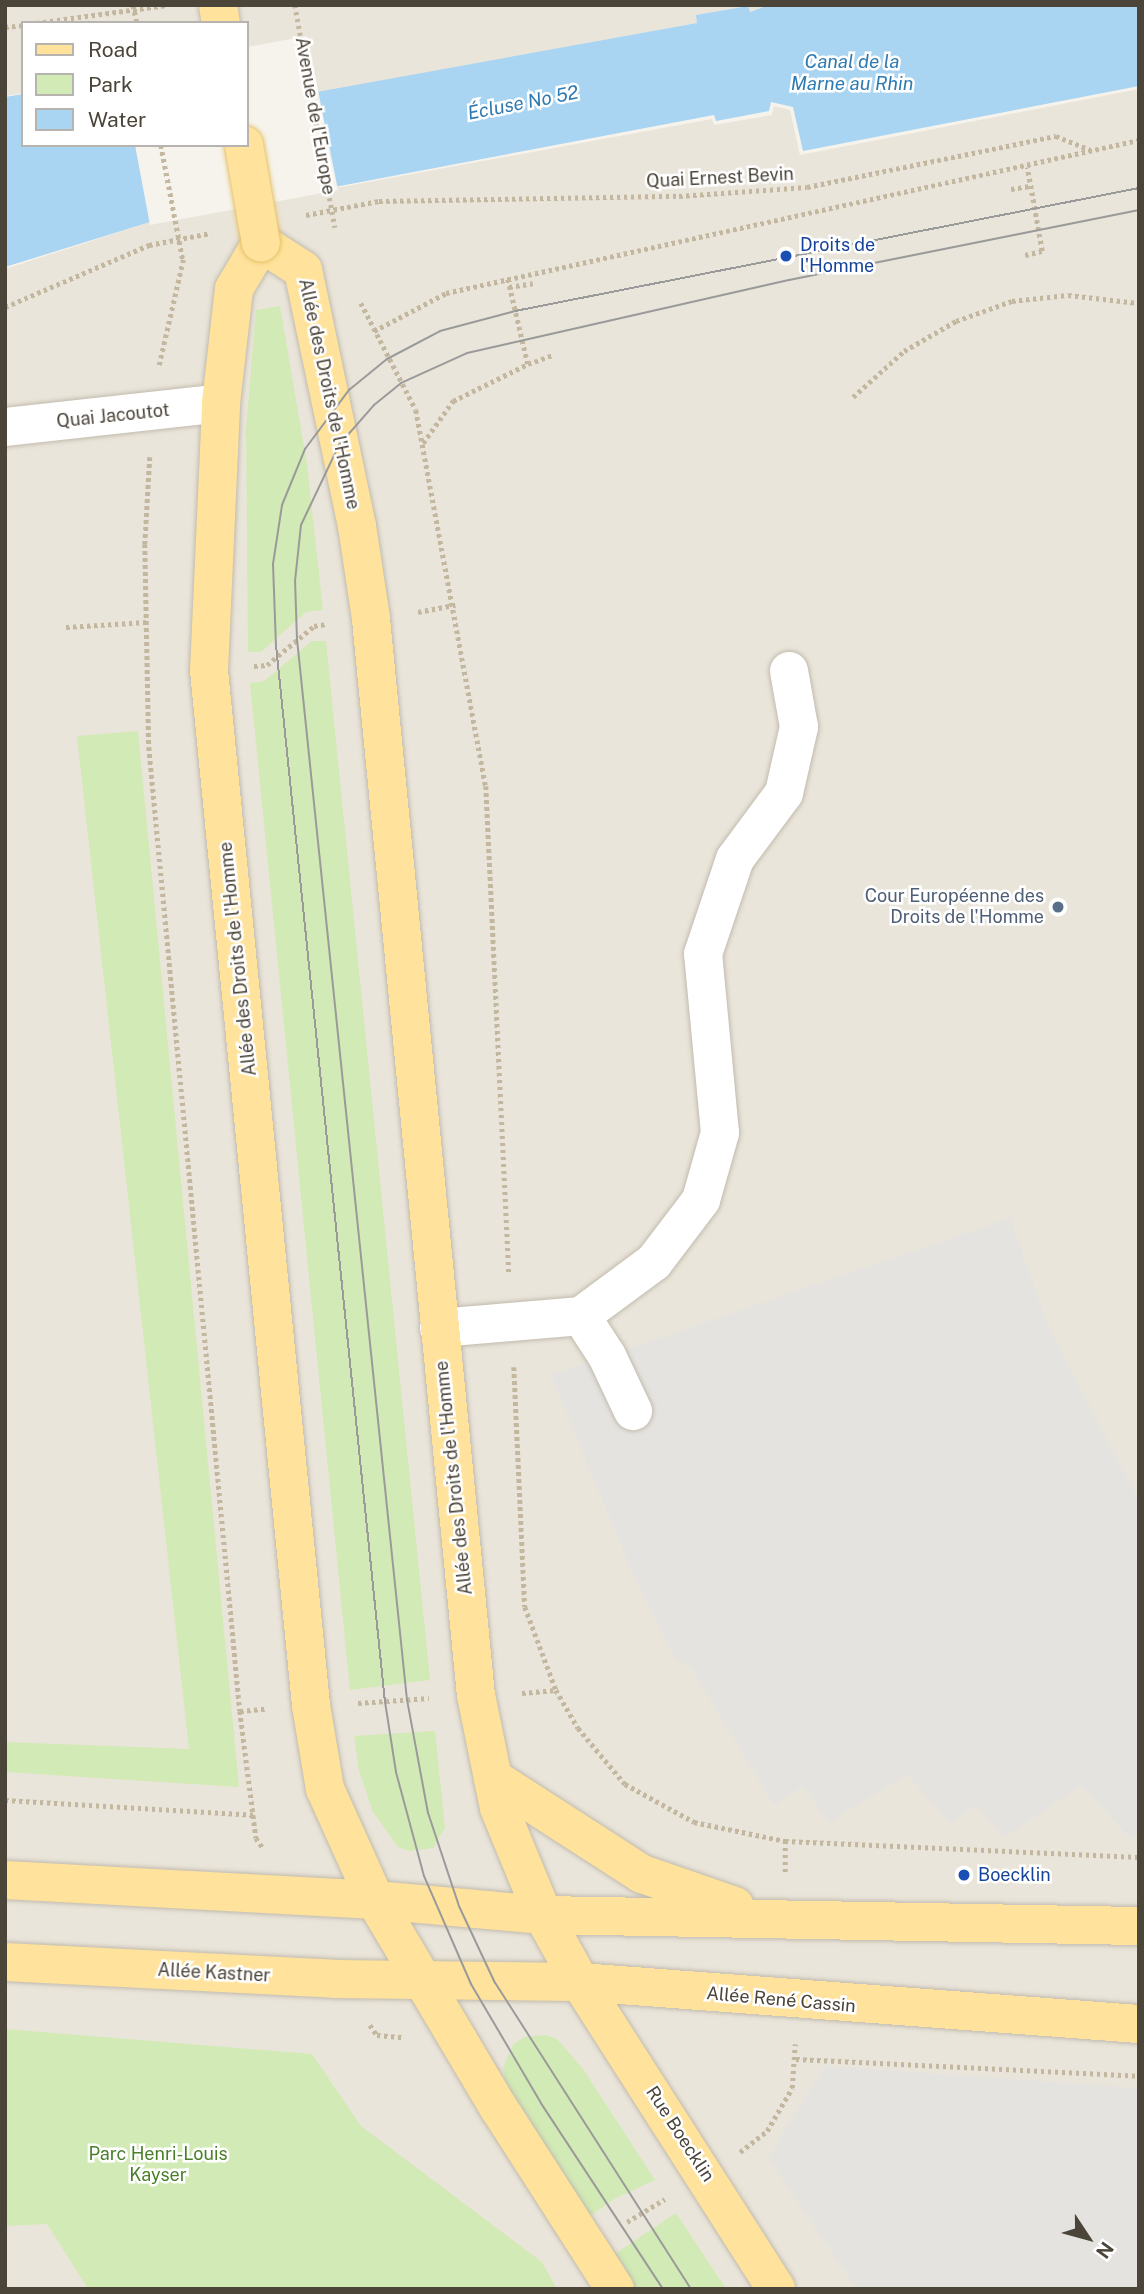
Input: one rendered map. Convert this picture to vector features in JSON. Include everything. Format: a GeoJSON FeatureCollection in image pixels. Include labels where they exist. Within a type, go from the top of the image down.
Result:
{"type":"FeatureCollection","features":[{"type":"Feature","properties":{"kind":"main road"},"geometry":{"type":"LineString","coordinates":[[244,147],[261,243]]}},
{"type":"Feature","properties":{"kind":"main road","name":"Allée des Droits de l'Homme"},"geometry":{"type":"LineString","coordinates":[[423,1981],[375,1900],[325,1789],[311,1704],[209,671],[221,403],[234,289],[261,243],[303,270],[357,526],[371,619],[476,1695],[499,1808],[543,1915],[580,1982]]}},
{"type":"Feature","properties":{"kind":"main road"},"geometry":{"type":"LineString","coordinates":[[492,1778],[642,1874],[767,1916]]}},
{"type":"Feature","properties":{"kind":"main road"},"geometry":{"type":"LineString","coordinates":[[5,1880],[375,1900],[543,1915],[767,1916],[1139,1926]]}},
{"type":"Feature","properties":{"kind":"main road","name":"Allée Kastner"},"geometry":{"type":"LineString","coordinates":[[5,1962],[423,1981]]}},
{"type":"Feature","properties":{"kind":"main road"},"geometry":{"type":"LineString","coordinates":[[423,1981],[615,2289]]}},
{"type":"Feature","properties":{"kind":"main road","name":"Allée René Cassin"},"geometry":{"type":"LineString","coordinates":[[423,1981],[580,1982],[1139,2024]]}},
{"type":"Feature","properties":{"kind":"main road","name":"Rue Boecklin"},"geometry":{"type":"LineString","coordinates":[[580,1982],[776,2289]]}},
{"type":"Feature","properties":{"kind":"street","name":"Quai Jacoutot"},"geometry":{"type":"LineString","coordinates":[[5,427],[153,414],[221,403]]}},
{"type":"Feature","properties":{"kind":"street"},"geometry":{"type":"LineString","coordinates":[[439,1328],[581,1316],[654,1262],[701,1200],[720,1133],[703,954],[735,859],[784,793],[799,727],[789,671]]}},
{"type":"Feature","properties":{"kind":"street"},"geometry":{"type":"LineString","coordinates":[[581,1316],[607,1356],[633,1411]]}},
{"type":"Feature","properties":{"kind":"path"},"geometry":{"type":"LineString","coordinates":[[51,21],[167,5]]}},
{"type":"Feature","properties":{"kind":"path","name":"Avenue de l'Europe"},"geometry":{"type":"LineString","coordinates":[[295,5],[335,227]]}},
{"type":"Feature","properties":{"kind":"path","name":"Quai Ernest Bevin"},"geometry":{"type":"LineString","coordinates":[[344,208],[379,201],[678,195],[807,187],[1056,136],[1090,150]]}},
{"type":"Feature","properties":{"kind":"path"},"geometry":{"type":"LineString","coordinates":[[1139,140],[1027,167],[446,293],[374,331],[416,410],[455,605],[486,786],[525,1607],[556,1690],[578,1728],[625,1784],[694,1822],[785,1841],[1139,1857]]}},
{"type":"Feature","properties":{"kind":"path"},"geometry":{"type":"LineString","coordinates":[[159,366],[183,260],[161,147]]}},
{"type":"Feature","properties":{"kind":"path"},"geometry":{"type":"LineString","coordinates":[[1025,255],[1042,251],[1027,167]]}},
{"type":"Feature","properties":{"kind":"path"},"geometry":{"type":"LineString","coordinates":[[1011,189],[1030,186]]}},
{"type":"Feature","properties":{"kind":"path"},"geometry":{"type":"LineString","coordinates":[[5,307],[149,245]]}},
{"type":"Feature","properties":{"kind":"path"},"geometry":{"type":"LineString","coordinates":[[508,279],[528,364]]}},
{"type":"Feature","properties":{"kind":"path"},"geometry":{"type":"LineString","coordinates":[[509,287],[533,283]]}},
{"type":"Feature","properties":{"kind":"path"},"geometry":{"type":"LineString","coordinates":[[853,397],[904,351],[956,321],[1012,301],[1068,295],[1139,303]]}},
{"type":"Feature","properties":{"kind":"path"},"geometry":{"type":"LineString","coordinates":[[422,443],[453,401],[528,364],[553,355]]}},
{"type":"Feature","properties":{"kind":"path"},"geometry":{"type":"LineString","coordinates":[[153,414],[145,544],[146,678],[173,1020],[240,1711],[311,1704],[556,1690]]}},
{"type":"Feature","properties":{"kind":"path"},"geometry":{"type":"LineString","coordinates":[[146,678],[267,665],[314,626],[455,605]]}},
{"type":"Feature","properties":{"kind":"path"},"geometry":{"type":"LineString","coordinates":[[66,627],[146,622]]}},
{"type":"Feature","properties":{"kind":"path"},"geometry":{"type":"LineString","coordinates":[[5,1800],[254,1815]]}},
{"type":"Feature","properties":{"kind":"path"},"geometry":{"type":"LineString","coordinates":[[796,2059],[1139,2076]]}},
{"type":"Feature","properties":{"kind":"shaded area"},"geometry":{"type":"Polygon","coordinates":[[[5,5],[769,5],[749,12],[747,6],[697,15],[697,23],[317,93],[248,51],[248,21],[21,21],[21,93],[5,96],[5,5]]]}},
{"type":"Feature","properties":{"kind":"shaded area"},"geometry":{"type":"Polygon","coordinates":[[[1139,89],[1139,2289],[5,2289],[5,269],[150,222],[712,119],[714,125],[772,115],[774,106],[790,110],[800,155],[1139,89]]]}},
{"type":"Feature","properties":{"kind":"shaded area"},"geometry":{"type":"Polygon","coordinates":[[[1010,1218],[1048,1325],[1139,1501],[1139,1834],[1132,1840],[1082,1786],[1004,1837],[977,1806],[949,1823],[907,1774],[829,1823],[803,1786],[774,1805],[691,1668],[675,1659],[629,1565],[551,1375],[1010,1218]]]}},
{"type":"Feature","properties":{"kind":"shaded area"},"geometry":{"type":"Polygon","coordinates":[[[825,2066],[1139,2088],[1139,2289],[857,2289],[768,2158],[825,2066]]]}},
{"type":"Feature","properties":{"kind":"green space"},"geometry":{"type":"Polygon","coordinates":[[[280,306],[307,464],[323,610],[306,612],[261,652],[248,652],[246,429],[256,310],[280,306]]]}},
{"type":"Feature","properties":{"kind":"green space"},"geometry":{"type":"Polygon","coordinates":[[[312,641],[326,641],[430,1680],[350,1690],[250,683],[264,681],[312,641]]]}},
{"type":"Feature","properties":{"kind":"green space"},"geometry":{"type":"Polygon","coordinates":[[[138,731],[239,1787],[5,1772],[5,1742],[189,1749],[77,736],[138,731]]]}},
{"type":"Feature","properties":{"kind":"green space"},"geometry":{"type":"Polygon","coordinates":[[[435,1731],[445,1828],[433,1848],[409,1851],[398,1847],[373,1812],[359,1771],[354,1736],[435,1731]]]}},
{"type":"Feature","properties":{"kind":"green space","name":"Parc Henri-Louis Kayser"},"geometry":{"type":"Polygon","coordinates":[[[5,2029],[312,2054],[361,2126],[542,2262],[557,2289],[88,2289],[47,2224],[6,2226],[5,2029]]]}},
{"type":"Feature","properties":{"kind":"green space"},"geometry":{"type":"Polygon","coordinates":[[[546,2035],[557,2039],[583,2069],[655,2180],[614,2199],[585,2220],[506,2085],[503,2068],[513,2045],[524,2037],[546,2035]]]}},
{"type":"Feature","properties":{"kind":"green space"},"geometry":{"type":"Polygon","coordinates":[[[676,2213],[726,2289],[627,2289],[607,2259],[676,2213]]]}},
{"type":"Feature","properties":{"kind":"water","name":"Canal de la Marne au Rhin"},"geometry":{"type":"Polygon","coordinates":[[[769,5],[1139,5],[1139,86],[803,151],[793,107],[771,102],[769,111],[716,121],[714,115],[150,222],[5,267],[5,97],[21,94],[21,147],[248,147],[248,144],[317,92],[697,23],[696,15],[748,6],[750,12],[769,5]]]}},
{"type":"Feature","properties":{"kind":"pier"},"geometry":{"type":"Polygon","coordinates":[[[307,36],[338,190],[150,225],[135,147],[248,147],[248,47],[307,36]]]}},
{"type":"Feature","properties":{"kind":"tram line"},"geometry":{"type":"LineString","coordinates":[[663,2289],[541,2103],[471,1984],[424,1876],[396,1772],[385,1702],[276,646],[273,564],[282,505],[305,449],[349,390],[387,359],[440,331],[515,311],[1139,188]]}},
{"type":"Feature","properties":{"kind":"tram line"},"geometry":{"type":"LineString","coordinates":[[691,2289],[495,1983],[459,1906],[428,1813],[407,1700],[297,640],[295,581],[301,525],[339,445],[374,405],[401,383],[467,353],[789,280],[1139,210]]}},
{"type":"Feature","properties":{"kind":"place","name":"Droits de l'Homme"},"geometry":{"type":"Point","coordinates":[786,256]}},
{"type":"Feature","properties":{"kind":"place","name":"Cour Européenne des Droits de l'Homme"},"geometry":{"type":"Point","coordinates":[1058,907]}},
{"type":"Feature","properties":{"kind":"place","name":"Boecklin"},"geometry":{"type":"Point","coordinates":[964,1875]}},
{"type":"Feature","properties":{"kind":"water label","name":"Écluse No 52"},"geometry":{"type":"Point","coordinates":[523,103]}}]}
